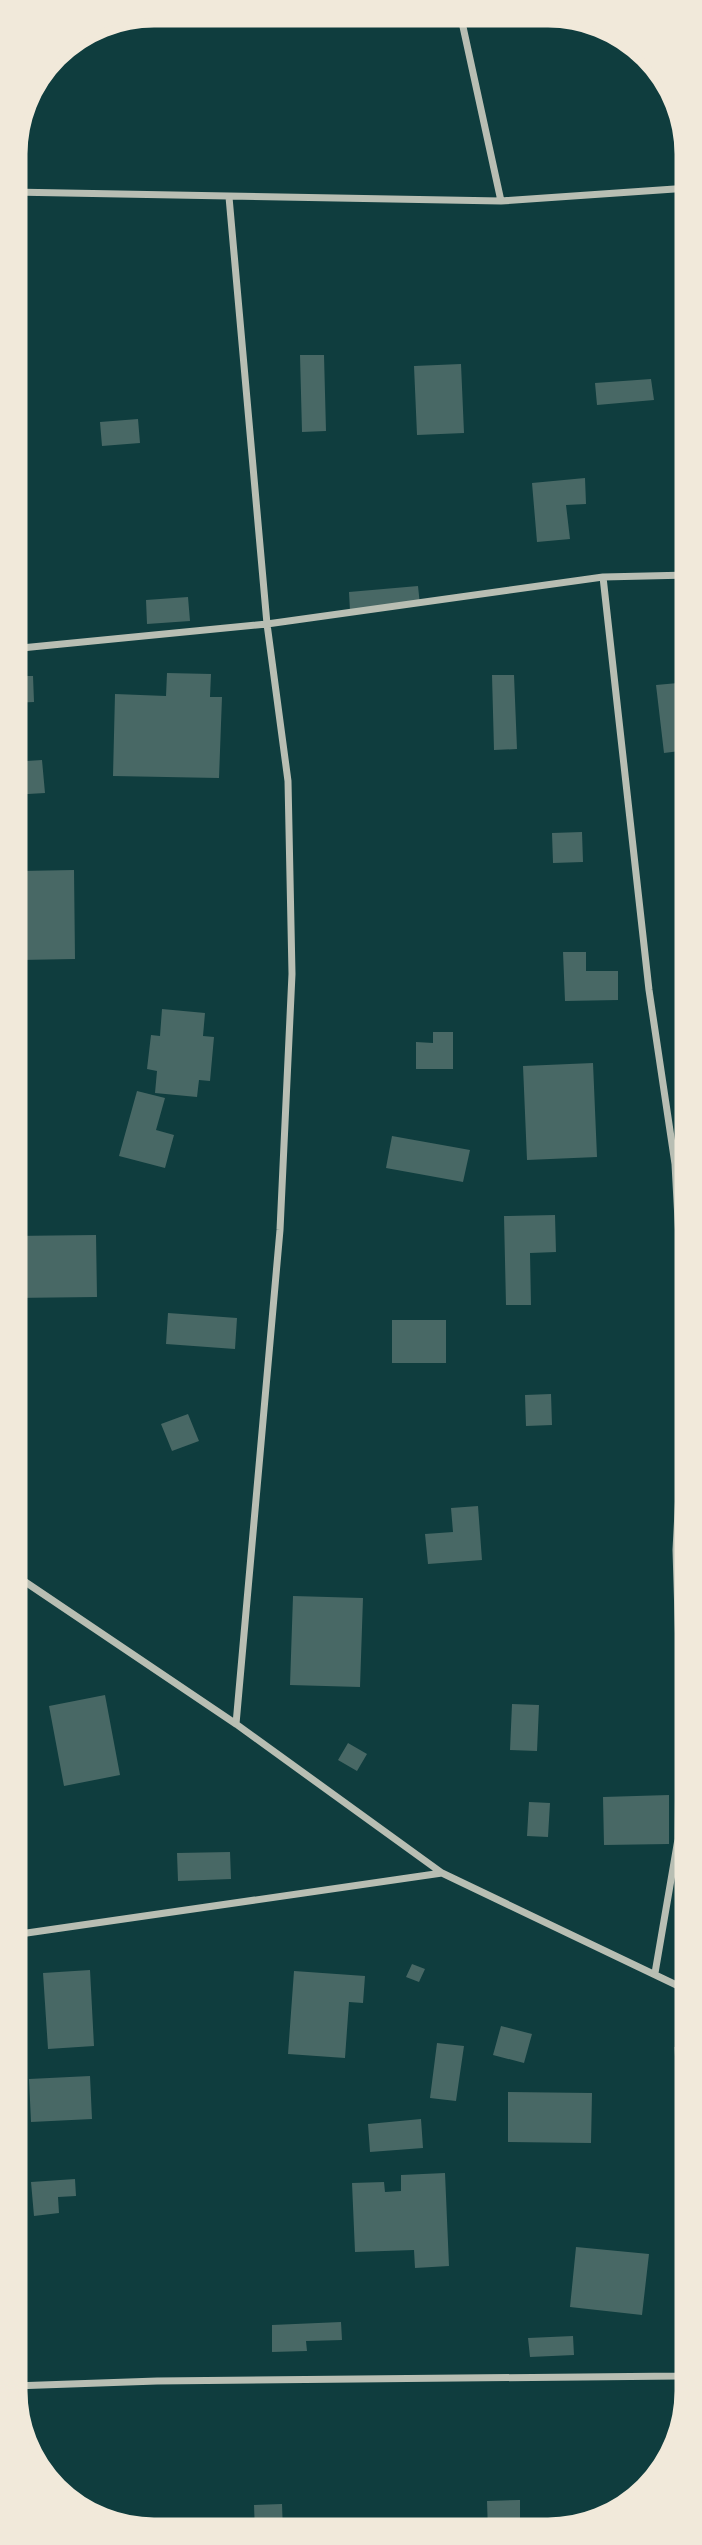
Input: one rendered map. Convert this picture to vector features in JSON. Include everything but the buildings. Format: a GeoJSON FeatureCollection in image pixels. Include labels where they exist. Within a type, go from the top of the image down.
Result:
{"type":"FeatureCollection","features":[{"type":"Feature","properties":{"kind":"street"},"geometry":{"type":"LineString","coordinates":[[462,23],[501,201]]}},
{"type":"Feature","properties":{"kind":"street"},"geometry":{"type":"LineString","coordinates":[[23,192],[501,201],[679,189]]}},
{"type":"Feature","properties":{"kind":"street"},"geometry":{"type":"LineString","coordinates":[[229,197],[267,624],[288,781],[292,974],[280,1230],[236,1724]]}},
{"type":"Feature","properties":{"kind":"street"},"geometry":{"type":"LineString","coordinates":[[23,648],[267,624],[603,577],[679,575]]}},
{"type":"Feature","properties":{"kind":"street"},"geometry":{"type":"LineString","coordinates":[[603,577],[649,990],[675,1164],[679,1239]]}},
{"type":"Feature","properties":{"kind":"street"},"geometry":{"type":"LineString","coordinates":[[679,1492],[676,1550],[679,1650]]}},
{"type":"Feature","properties":{"kind":"street"},"geometry":{"type":"LineString","coordinates":[[23,1580],[236,1724],[442,1873],[679,1986]]}},
{"type":"Feature","properties":{"kind":"street"},"geometry":{"type":"LineString","coordinates":[[655,1973],[678,1839],[679,1762]]}},
{"type":"Feature","properties":{"kind":"street"},"geometry":{"type":"LineString","coordinates":[[23,1934],[442,1873]]}},
{"type":"Feature","properties":{"kind":"street"},"geometry":{"type":"LineString","coordinates":[[23,2386],[157,2381],[679,2376]]}}]}
